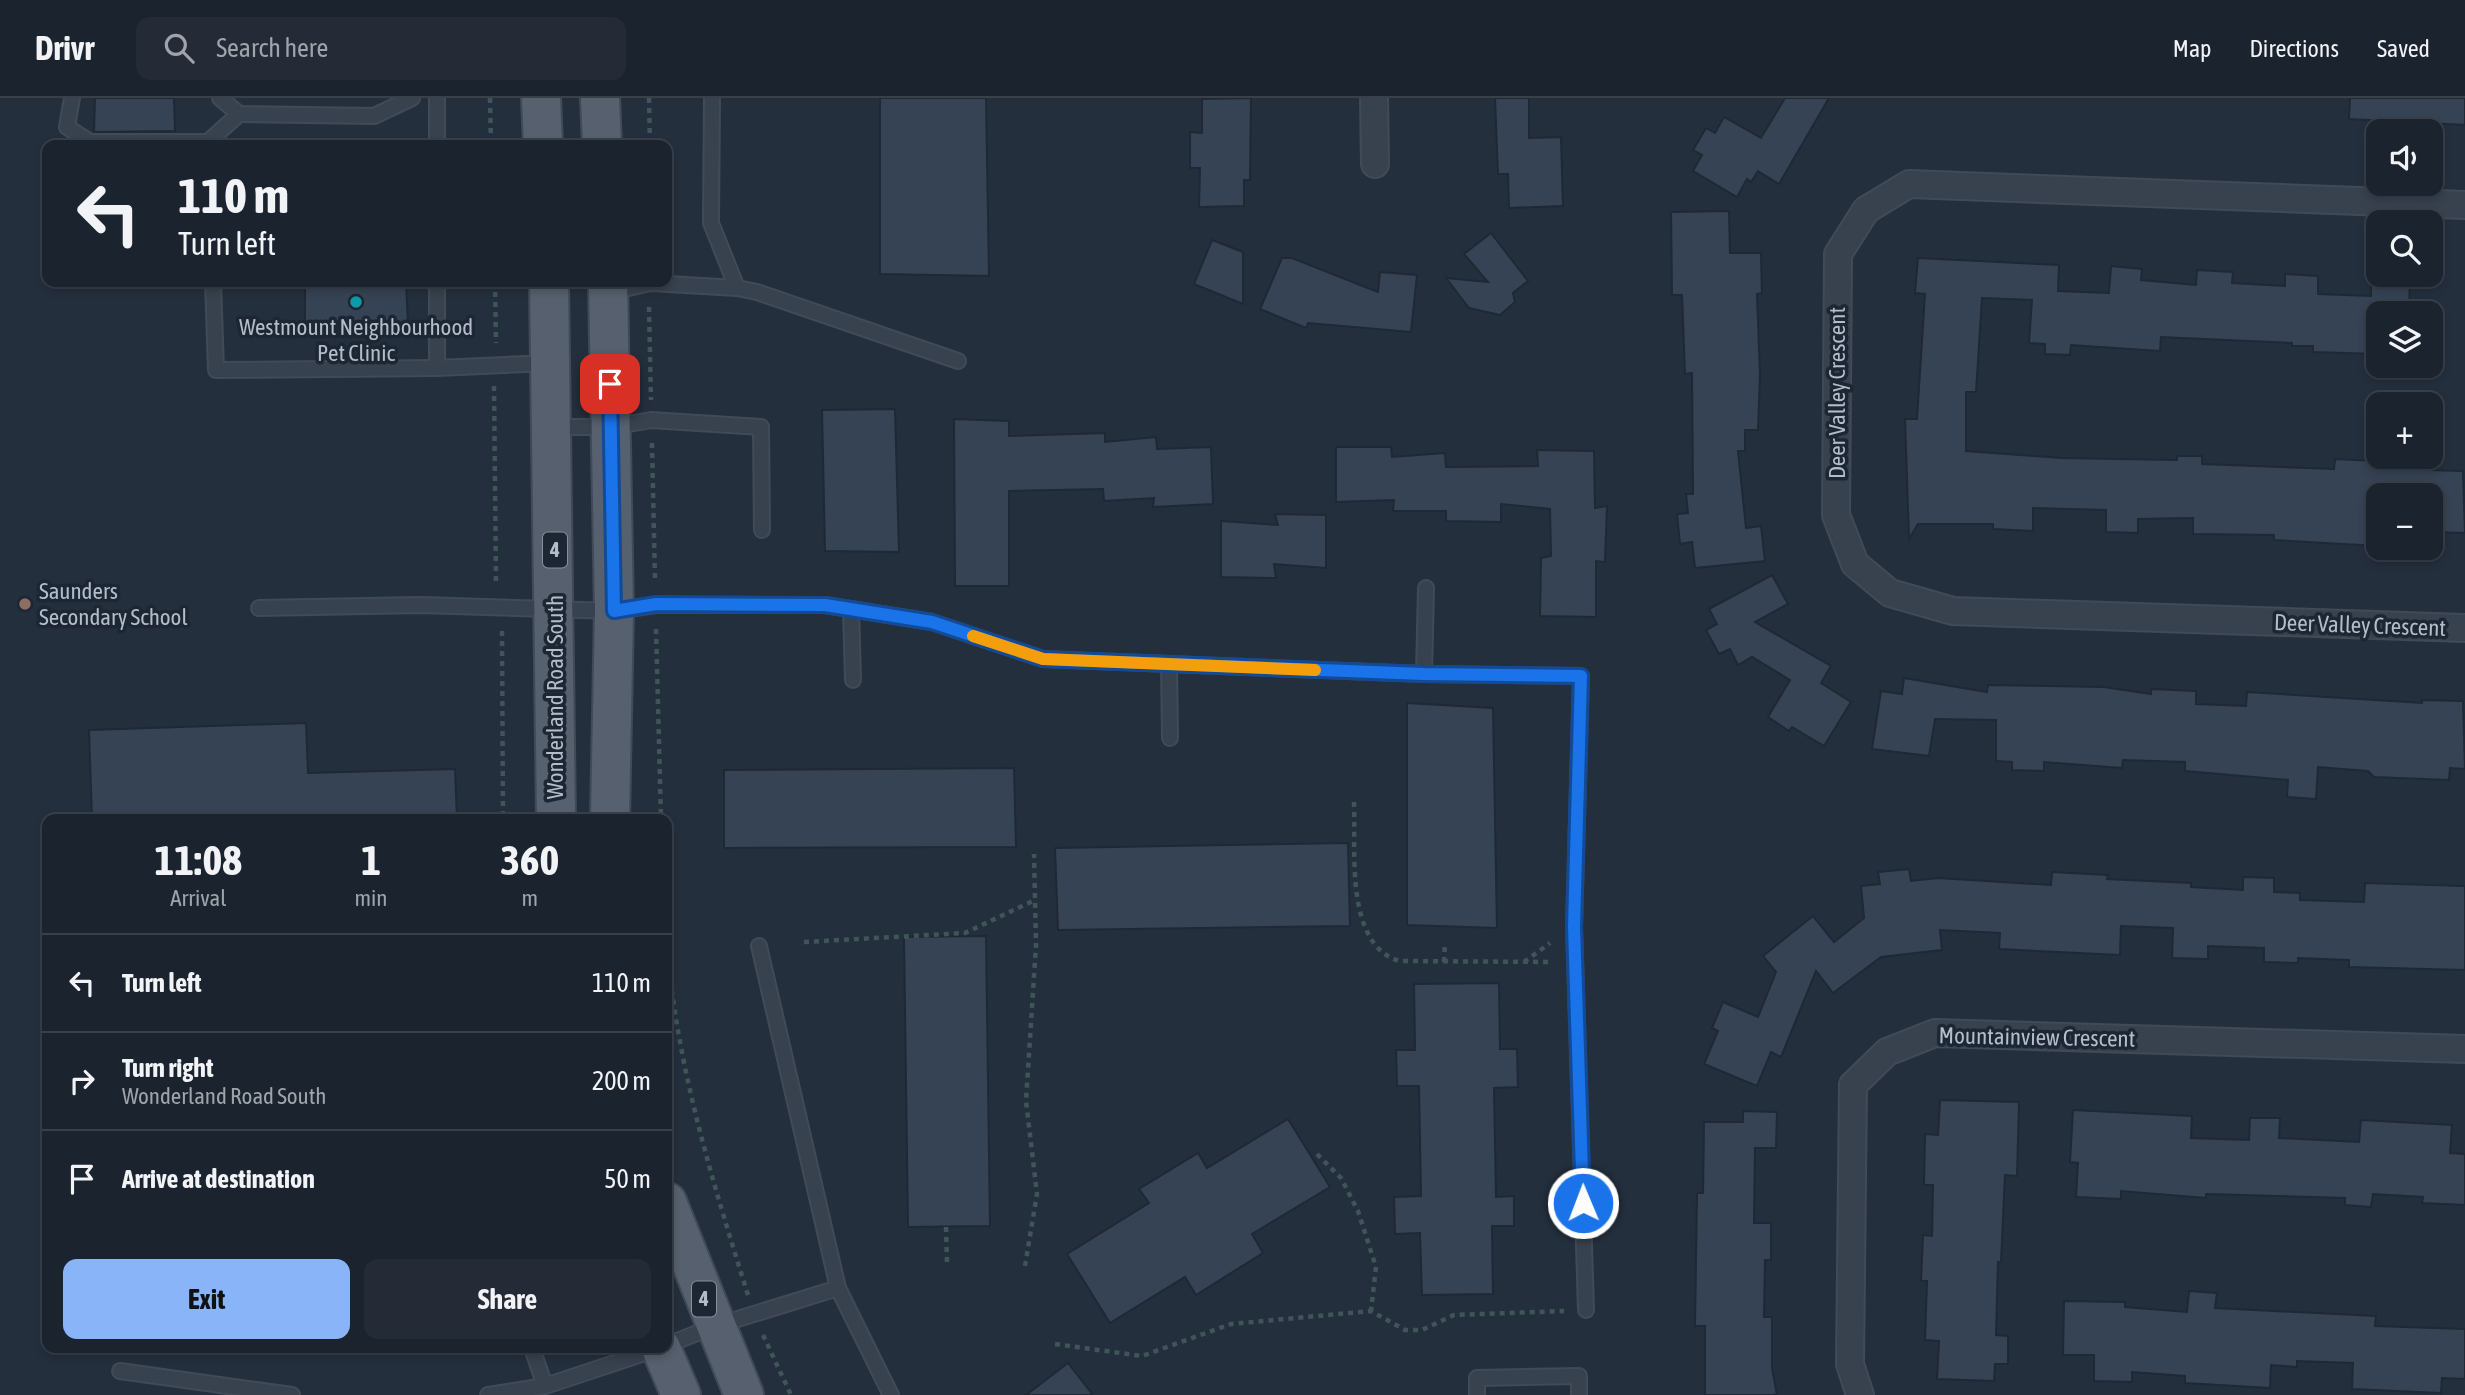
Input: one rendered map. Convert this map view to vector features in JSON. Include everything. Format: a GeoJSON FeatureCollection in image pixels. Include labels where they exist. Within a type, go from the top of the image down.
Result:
{"type":"FeatureCollection","features":[{"type":"Feature","properties":{"kind":"main road"},"geometry":{"type":"LineString","coordinates":[[541,98],[543,140]]}},
{"type":"Feature","properties":{"kind":"main road"},"geometry":{"type":"LineString","coordinates":[[600,98],[602,140]]}},
{"type":"Feature","properties":{"kind":"main road","name":"Wonderland Road South"},"geometry":{"type":"LineString","coordinates":[[550,287],[556,611],[556,814]]}},
{"type":"Feature","properties":{"kind":"main road"},"geometry":{"type":"LineString","coordinates":[[608,287],[614,611],[610,814]]}},
{"type":"Feature","properties":{"kind":"main road","name":"4"},"geometry":{"type":"LineString","coordinates":[[672,1215],[744,1395]]}},
{"type":"Feature","properties":{"kind":"main road"},"geometry":{"type":"LineString","coordinates":[[663,1353],[681,1395]]}},
{"type":"Feature","properties":{"kind":"street"},"geometry":{"type":"LineString","coordinates":[[1374,98],[1375,164]]}},
{"type":"Feature","properties":{"kind":"street","name":"Deer Valley Crescent"},"geometry":{"type":"LineString","coordinates":[[2465,205],[1909,184],[1866,210],[1838,254],[1836,515],[1855,564],[1890,593],[1953,611],[2465,628]]}},
{"type":"Feature","properties":{"kind":"street","name":"Mountainview Crescent"},"geometry":{"type":"LineString","coordinates":[[1860,1395],[1850,1364],[1853,1085],[1887,1052],[1935,1033],[2465,1049]]}},
{"type":"Feature","properties":{"kind":"lane"},"geometry":{"type":"LineString","coordinates":[[72,98],[67,127],[87,140]]}},
{"type":"Feature","properties":{"kind":"lane"},"geometry":{"type":"LineString","coordinates":[[220,98],[239,114],[374,116],[412,98]]}},
{"type":"Feature","properties":{"kind":"lane"},"geometry":{"type":"LineString","coordinates":[[437,98],[437,140]]}},
{"type":"Feature","properties":{"kind":"lane"},"geometry":{"type":"LineString","coordinates":[[712,98],[711,223],[737,288]]}},
{"type":"Feature","properties":{"kind":"lane"},"geometry":{"type":"LineString","coordinates":[[212,140],[239,114]]}},
{"type":"Feature","properties":{"kind":"lane"},"geometry":{"type":"LineString","coordinates":[[672,284],[737,288],[757,292],[958,361]]}},
{"type":"Feature","properties":{"kind":"lane"},"geometry":{"type":"LineString","coordinates":[[213,287],[216,370],[436,368],[552,363]]}},
{"type":"Feature","properties":{"kind":"lane"},"geometry":{"type":"LineString","coordinates":[[436,368],[437,287]]}},
{"type":"Feature","properties":{"kind":"lane"},"geometry":{"type":"LineString","coordinates":[[553,427],[612,427],[651,420],[761,427],[762,530]]}},
{"type":"Feature","properties":{"kind":"lane"},"geometry":{"type":"LineString","coordinates":[[1424,674],[1426,588]]}},
{"type":"Feature","properties":{"kind":"lane"},"geometry":{"type":"LineString","coordinates":[[258,608],[421,605],[614,611],[656,604],[825,605],[932,622],[1043,659],[1424,674],[1581,676],[1574,927],[1586,1310]]}},
{"type":"Feature","properties":{"kind":"lane"},"geometry":{"type":"LineString","coordinates":[[851,609],[853,680]]}},
{"type":"Feature","properties":{"kind":"lane"},"geometry":{"type":"LineString","coordinates":[[1169,664],[1170,738]]}},
{"type":"Feature","properties":{"kind":"lane"},"geometry":{"type":"LineString","coordinates":[[759,946],[838,1288],[891,1395]]}},
{"type":"Feature","properties":{"kind":"lane"},"geometry":{"type":"LineString","coordinates":[[672,1343],[715,1326],[838,1288]]}},
{"type":"Feature","properties":{"kind":"lane"},"geometry":{"type":"LineString","coordinates":[[534,1353],[545,1387]]}},
{"type":"Feature","properties":{"kind":"lane"},"geometry":{"type":"LineString","coordinates":[[488,1395],[545,1387],[646,1353]]}},
{"type":"Feature","properties":{"kind":"lane"},"geometry":{"type":"LineString","coordinates":[[120,1371],[292,1395]]}},
{"type":"Feature","properties":{"kind":"lane"},"geometry":{"type":"LineString","coordinates":[[1477,1395],[1477,1378],[1579,1376],[1579,1395]]}},
{"type":"Feature","properties":{"kind":"path"},"geometry":{"type":"LineString","coordinates":[[490,98],[492,140]]}},
{"type":"Feature","properties":{"kind":"path"},"geometry":{"type":"LineString","coordinates":[[649,98],[650,140]]}},
{"type":"Feature","properties":{"kind":"path"},"geometry":{"type":"LineString","coordinates":[[495,287],[503,814]]}},
{"type":"Feature","properties":{"kind":"path"},"geometry":{"type":"LineString","coordinates":[[649,303],[661,814]]}},
{"type":"Feature","properties":{"kind":"path"},"geometry":{"type":"LineString","coordinates":[[1354,802],[1359,917],[1369,937],[1384,957],[1399,961],[1577,962]]}},
{"type":"Feature","properties":{"kind":"path"},"geometry":{"type":"LineString","coordinates":[[1025,1266],[1037,1194],[1026,1101],[1036,945],[1034,854]]}},
{"type":"Feature","properties":{"kind":"path"},"geometry":{"type":"LineString","coordinates":[[804,942],[965,933],[1035,900]]}},
{"type":"Feature","properties":{"kind":"path"},"geometry":{"type":"LineString","coordinates":[[1444,962],[1445,942]]}},
{"type":"Feature","properties":{"kind":"path"},"geometry":{"type":"LineString","coordinates":[[672,998],[713,1186],[754,1314],[791,1395]]}},
{"type":"Feature","properties":{"kind":"path"},"geometry":{"type":"LineString","coordinates":[[1317,1154],[1342,1178],[1358,1211],[1376,1266],[1371,1311]]}},
{"type":"Feature","properties":{"kind":"path"},"geometry":{"type":"LineString","coordinates":[[946,1227],[947,1264]]}},
{"type":"Feature","properties":{"kind":"path"},"geometry":{"type":"LineString","coordinates":[[1055,1344],[1143,1356],[1231,1324],[1371,1311],[1405,1329],[1422,1330],[1454,1315],[1586,1310]]}},
{"type":"Feature","properties":{"kind":"building"},"geometry":{"type":"Polygon","coordinates":[[[95,98],[174,98],[175,131],[94,132],[95,98]]]}},
{"type":"Feature","properties":{"kind":"building"},"geometry":{"type":"Polygon","coordinates":[[[880,98],[986,98],[989,276],[880,274],[880,98]]]}},
{"type":"Feature","properties":{"kind":"building"},"geometry":{"type":"Polygon","coordinates":[[[1251,98],[1250,180],[1244,180],[1244,206],[1199,207],[1200,168],[1190,168],[1190,132],[1202,133],[1202,99],[1251,98]]]}},
{"type":"Feature","properties":{"kind":"building"},"geometry":{"type":"Polygon","coordinates":[[[1495,98],[1529,98],[1529,138],[1561,137],[1563,206],[1509,208],[1508,174],[1498,174],[1495,98]]]}},
{"type":"Feature","properties":{"kind":"building"},"geometry":{"type":"Polygon","coordinates":[[[1785,98],[1829,98],[1779,184],[1758,171],[1751,182],[1747,179],[1737,197],[1693,171],[1702,155],[1693,150],[1706,128],[1715,133],[1724,117],[1761,138],[1785,98]]]}},
{"type":"Feature","properties":{"kind":"building"},"geometry":{"type":"Polygon","coordinates":[[[2350,98],[2465,98],[2465,125],[2443,124],[2443,119],[2349,119],[2350,98]]]}},
{"type":"Feature","properties":{"kind":"building"},"geometry":{"type":"Polygon","coordinates":[[[1729,211],[1730,253],[1761,253],[1762,293],[1757,294],[1760,375],[1758,430],[1745,430],[1745,451],[1738,451],[1746,528],[1761,526],[1765,561],[1695,568],[1692,542],[1680,544],[1677,514],[1688,513],[1686,494],[1693,494],[1692,373],[1685,374],[1682,295],[1672,295],[1671,212],[1729,211]]]}},
{"type":"Feature","properties":{"kind":"building"},"geometry":{"type":"Polygon","coordinates":[[[1491,233],[1528,281],[1513,293],[1515,302],[1500,315],[1469,308],[1446,278],[1488,282],[1464,254],[1491,233]]]}},
{"type":"Feature","properties":{"kind":"building"},"geometry":{"type":"Polygon","coordinates":[[[1212,240],[1243,252],[1243,304],[1194,284],[1212,240]]]}},
{"type":"Feature","properties":{"kind":"building"},"geometry":{"type":"Polygon","coordinates":[[[1282,258],[1292,258],[1378,292],[1380,272],[1417,275],[1411,332],[1308,323],[1306,328],[1260,309],[1282,258]]]}},
{"type":"Feature","properties":{"kind":"building"},"geometry":{"type":"Polygon","coordinates":[[[1918,258],[2059,265],[2058,291],[2109,293],[2111,266],[2142,269],[2141,280],[2196,285],[2197,270],[2233,272],[2232,283],[2285,286],[2285,274],[2318,276],[2318,294],[2371,296],[2371,287],[2410,287],[2409,301],[2366,301],[2366,354],[2313,352],[2313,346],[2292,346],[2292,343],[2161,337],[2160,351],[2071,345],[2070,355],[2045,354],[2045,344],[2029,343],[2032,300],[1982,298],[1976,392],[1966,392],[1966,451],[2061,458],[2177,460],[2177,456],[2202,456],[2202,464],[2334,469],[2335,459],[2366,460],[2366,469],[2463,471],[2465,533],[2443,532],[2443,483],[2366,483],[2366,545],[2274,540],[2274,535],[2193,534],[2193,518],[2138,519],[2138,533],[2106,532],[2106,510],[2033,508],[2033,531],[1993,529],[1993,524],[1918,524],[1909,539],[1905,419],[1917,419],[1925,294],[1915,293],[1918,258]]]}},
{"type":"Feature","properties":{"kind":"building","name":"Westmount Neighbourhood Pet Clinic"},"geometry":{"type":"Polygon","coordinates":[[[305,287],[406,287],[408,324],[305,322],[305,287]]]}},
{"type":"Feature","properties":{"kind":"building"},"geometry":{"type":"Polygon","coordinates":[[[895,409],[899,552],[825,551],[822,410],[895,409]]]}},
{"type":"Feature","properties":{"kind":"building"},"geometry":{"type":"Polygon","coordinates":[[[954,419],[1009,421],[1009,436],[1105,433],[1105,442],[1156,437],[1157,449],[1211,447],[1213,504],[1153,507],[1154,498],[1104,501],[1103,489],[1009,491],[1009,586],[955,586],[954,419]]]}},
{"type":"Feature","properties":{"kind":"building"},"geometry":{"type":"Polygon","coordinates":[[[1336,447],[1391,447],[1392,457],[1445,453],[1446,467],[1538,466],[1537,450],[1594,451],[1595,508],[1607,506],[1605,562],[1596,561],[1596,617],[1540,616],[1541,558],[1551,556],[1550,509],[1501,504],[1501,522],[1446,521],[1446,511],[1393,511],[1394,500],[1336,502],[1336,447]]]}},
{"type":"Feature","properties":{"kind":"building"},"geometry":{"type":"Polygon","coordinates":[[[1275,514],[1326,515],[1326,568],[1274,564],[1276,578],[1221,577],[1221,521],[1278,525],[1275,514]]]}},
{"type":"Feature","properties":{"kind":"building"},"geometry":{"type":"Polygon","coordinates":[[[1772,575],[1788,604],[1755,622],[1831,666],[1821,683],[1851,702],[1824,746],[1792,727],[1789,731],[1768,717],[1790,680],[1752,657],[1738,665],[1730,649],[1719,654],[1706,630],[1717,624],[1709,609],[1772,575]]]}},
{"type":"Feature","properties":{"kind":"building"},"geometry":{"type":"Polygon","coordinates":[[[1904,678],[1987,692],[1988,685],[2104,687],[2151,694],[2151,689],[2196,691],[2196,704],[2246,706],[2247,692],[2422,703],[2422,700],[2463,701],[2465,769],[2450,768],[2449,780],[2374,777],[2368,771],[2318,767],[2316,799],[2287,797],[2288,780],[2185,771],[2185,762],[2123,760],[2122,768],[2044,762],[2044,771],[2012,770],[2012,762],[1996,761],[1996,720],[1935,719],[1929,756],[1872,749],[1881,691],[1902,694],[1904,678]]]}},
{"type":"Feature","properties":{"kind":"building"},"geometry":{"type":"Polygon","coordinates":[[[1407,703],[1493,708],[1497,928],[1407,925],[1407,703]]]}},
{"type":"Feature","properties":{"kind":"building"},"geometry":{"type":"Polygon","coordinates":[[[306,723],[308,773],[455,769],[457,814],[92,814],[89,730],[306,723]]]}},
{"type":"Feature","properties":{"kind":"building"},"geometry":{"type":"Polygon","coordinates":[[[1014,768],[1016,847],[724,848],[724,770],[1014,768]]]}},
{"type":"Feature","properties":{"kind":"building"},"geometry":{"type":"Polygon","coordinates":[[[1348,843],[1350,926],[1058,930],[1055,848],[1348,843]]]}},
{"type":"Feature","properties":{"kind":"building"},"geometry":{"type":"Polygon","coordinates":[[[1909,869],[1911,881],[1938,878],[2051,885],[2052,872],[2108,875],[2107,879],[2191,883],[2191,887],[2243,890],[2243,877],[2274,878],[2274,892],[2300,893],[2300,900],[2364,902],[2365,883],[2465,886],[2465,970],[2349,967],[2349,960],[2298,958],[2298,963],[2264,962],[2264,948],[2208,946],[2208,959],[2172,958],[2173,928],[2121,926],[2120,955],[1999,949],[2000,933],[1940,930],[1942,950],[1881,957],[1833,993],[1816,971],[1781,1057],[1771,1052],[1757,1086],[1704,1064],[1718,1031],[1712,1028],[1723,1002],[1758,1017],[1776,972],[1763,956],[1813,916],[1834,942],[1864,918],[1861,886],[1880,884],[1878,872],[1909,869]]]}},
{"type":"Feature","properties":{"kind":"building"},"geometry":{"type":"Polygon","coordinates":[[[986,936],[990,1226],[908,1227],[904,937],[986,936]]]}},
{"type":"Feature","properties":{"kind":"building"},"geometry":{"type":"Polygon","coordinates":[[[1499,983],[1500,1049],[1517,1049],[1518,1087],[1494,1088],[1496,1197],[1514,1196],[1514,1226],[1492,1226],[1493,1294],[1422,1295],[1420,1233],[1395,1234],[1394,1197],[1421,1196],[1419,1086],[1397,1086],[1396,1050],[1415,1050],[1414,984],[1499,983]]]}},
{"type":"Feature","properties":{"kind":"building"},"geometry":{"type":"Polygon","coordinates":[[[1940,1100],[2019,1102],[2017,1176],[2005,1175],[2001,1262],[1998,1262],[1996,1335],[2008,1336],[2008,1364],[1995,1364],[1994,1381],[1937,1379],[1939,1341],[1925,1340],[1927,1281],[1921,1281],[1923,1235],[1932,1236],[1933,1185],[1924,1185],[1925,1134],[1938,1135],[1940,1100]]]}},
{"type":"Feature","properties":{"kind":"building"},"geometry":{"type":"Polygon","coordinates":[[[2073,1110],[2192,1116],[2191,1138],[2249,1140],[2250,1118],[2280,1118],[2279,1138],[2359,1142],[2361,1120],[2452,1125],[2450,1153],[2465,1154],[2465,1205],[2422,1203],[2423,1197],[2373,1194],[2371,1207],[2345,1205],[2345,1198],[2206,1194],[2206,1198],[2121,1191],[2121,1199],[2076,1197],[2078,1163],[2070,1162],[2073,1110]]]}},
{"type":"Feature","properties":{"kind":"building"},"geometry":{"type":"Polygon","coordinates":[[[1743,1111],[1777,1112],[1776,1148],[1755,1148],[1754,1223],[1771,1223],[1771,1260],[1765,1260],[1764,1317],[1772,1317],[1772,1368],[1777,1395],[1705,1395],[1705,1326],[1695,1326],[1697,1193],[1703,1193],[1704,1122],[1743,1122],[1743,1111]]]}},
{"type":"Feature","properties":{"kind":"building"},"geometry":{"type":"Polygon","coordinates":[[[1288,1119],[1330,1187],[1252,1234],[1263,1253],[1196,1295],[1185,1277],[1110,1323],[1067,1254],[1149,1203],[1139,1189],[1198,1153],[1207,1168],[1288,1119]]]}},
{"type":"Feature","properties":{"kind":"building"},"geometry":{"type":"Polygon","coordinates":[[[2189,1291],[2217,1293],[2215,1308],[2376,1316],[2375,1326],[2465,1329],[2465,1379],[2442,1378],[2441,1393],[2352,1389],[2353,1363],[2297,1361],[2297,1367],[2271,1365],[2270,1388],[2185,1383],[2185,1376],[2132,1372],[2132,1382],[2094,1381],[2094,1355],[2063,1355],[2064,1301],[2125,1302],[2125,1307],[2187,1312],[2189,1291]]]}},
{"type":"Feature","properties":{"kind":"building"},"geometry":{"type":"Polygon","coordinates":[[[1068,1363],[1093,1395],[1026,1395],[1068,1363]]]}},
{"type":"Feature","properties":{"kind":"slow traffic"},"geometry":{"type":"LineString","coordinates":[[973,636],[1043,659],[1315,670]]}},
{"type":"Feature","properties":{"kind":"place","name":"Westmount Neighbourhood Pet Clinic"},"geometry":{"type":"Point","coordinates":[356,302]}},
{"type":"Feature","properties":{"kind":"place","name":"Saunders Secondary School"},"geometry":{"type":"Point","coordinates":[25,604]}},
{"type":"Feature","properties":{"kind":"route"},"geometry":{"type":"LineString","coordinates":[[610,384],[614,611],[656,604],[825,605],[932,622],[1043,659],[1424,674],[1581,676],[1574,927],[1583,1203]]}}]}
